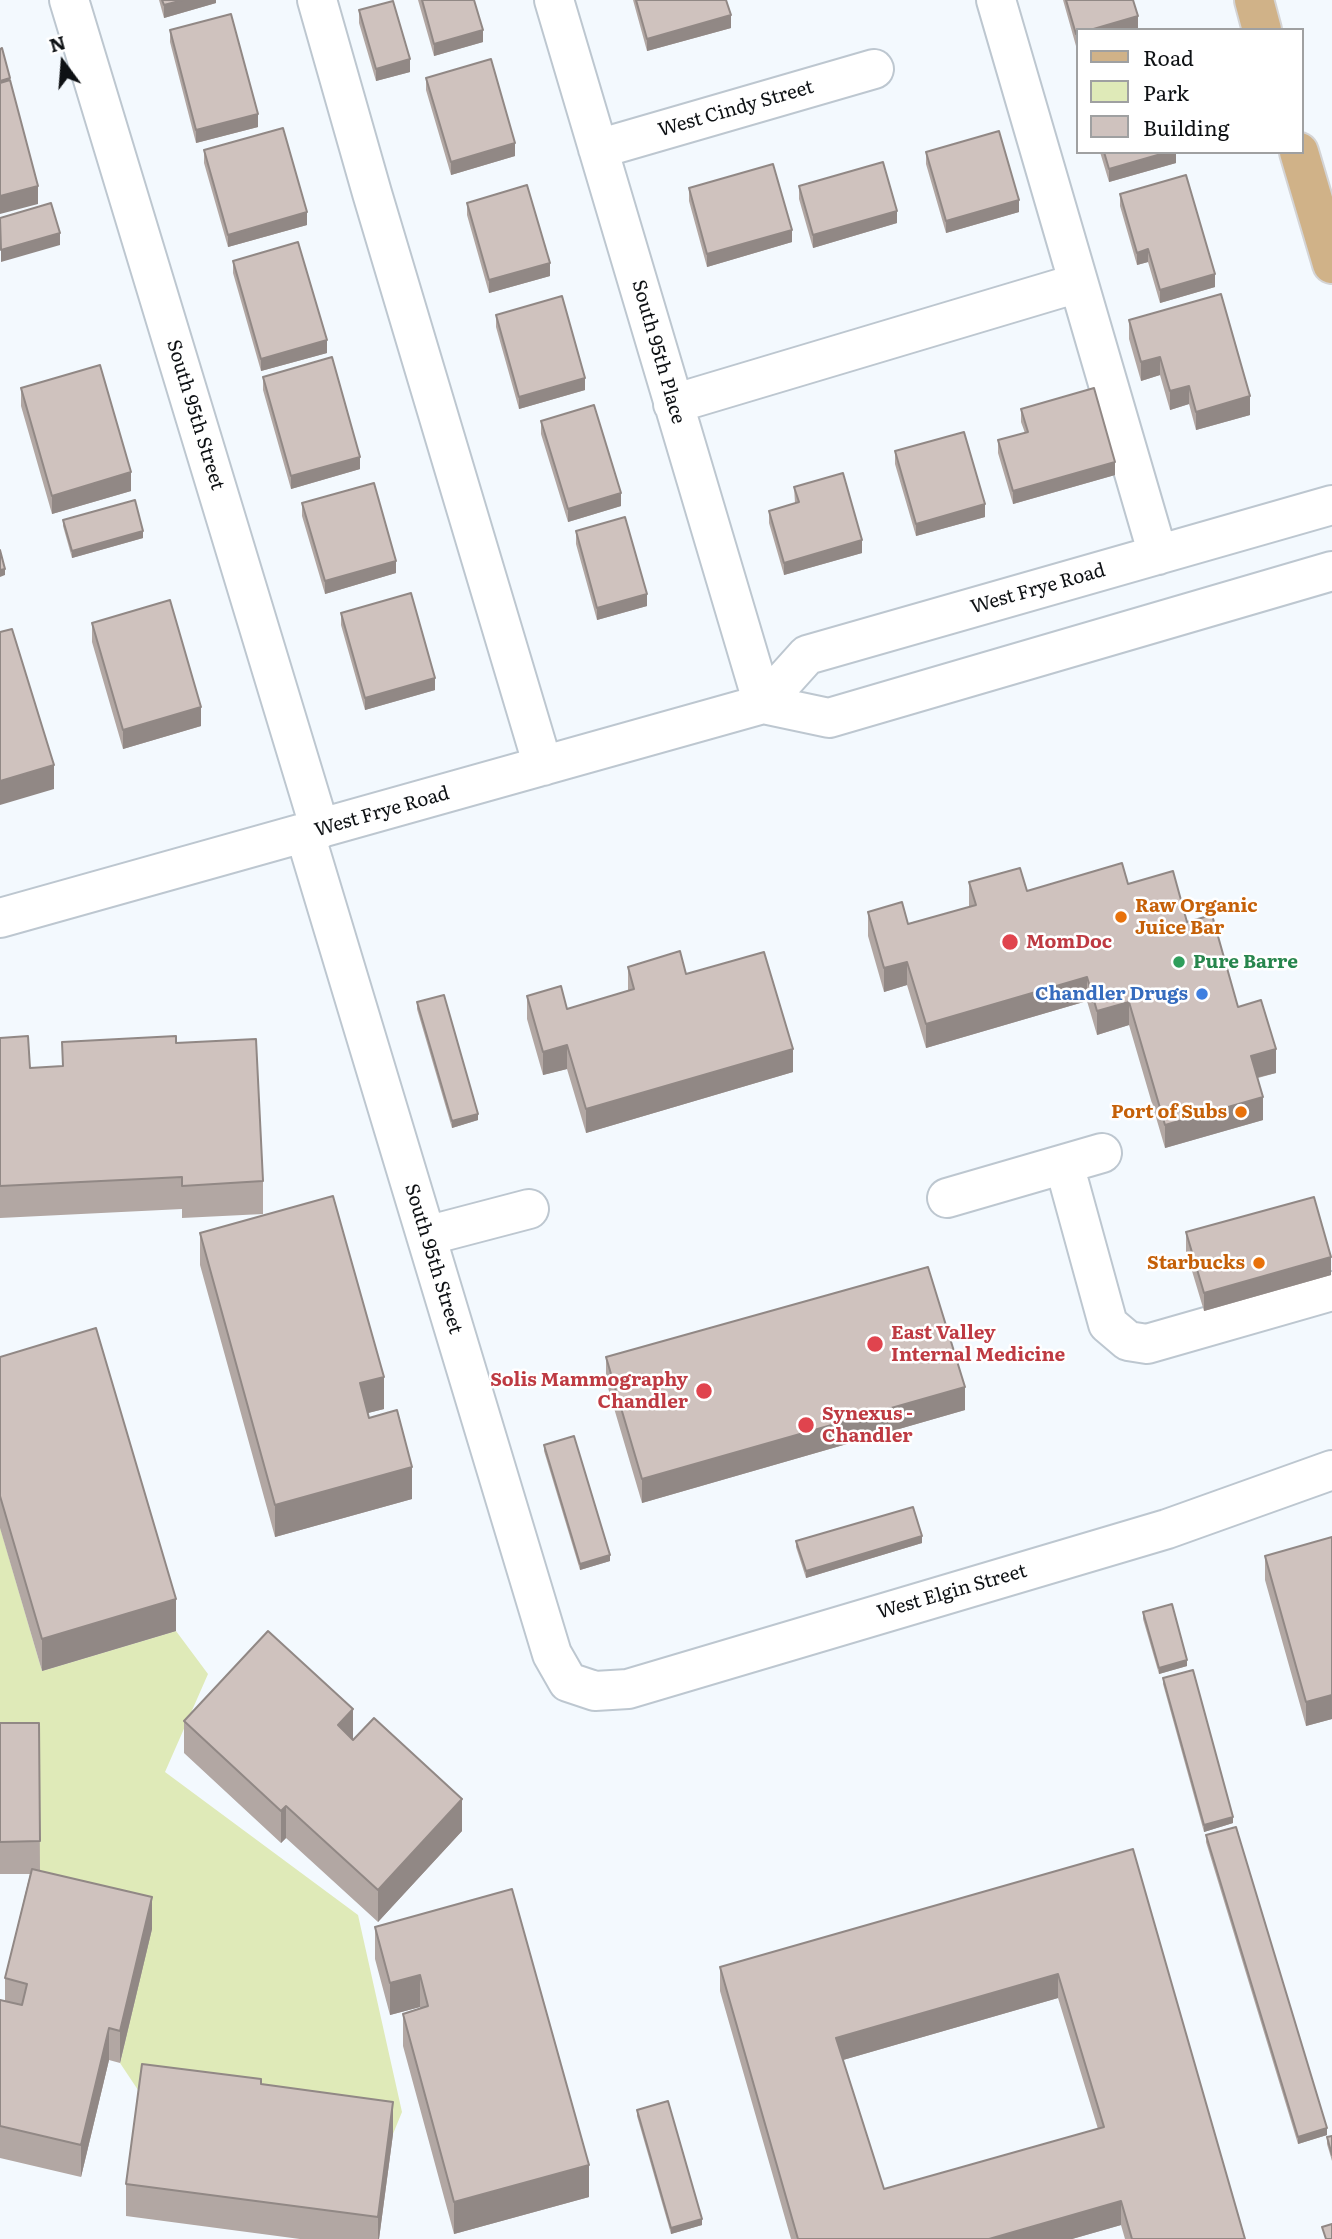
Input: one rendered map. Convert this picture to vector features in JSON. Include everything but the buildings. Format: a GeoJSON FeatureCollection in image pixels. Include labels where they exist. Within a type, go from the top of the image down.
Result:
{"type":"FeatureCollection","features":[{"type":"Feature","properties":{"kind":"main road"},"geometry":{"type":"LineString","coordinates":[[1254,0],[1261,28]]}},
{"type":"Feature","properties":{"kind":"main road"},"geometry":{"type":"LineString","coordinates":[[1300,154],[1332,264]]}},
{"type":"Feature","properties":{"kind":"street","name":"South 95th Street"},"geometry":{"type":"LineString","coordinates":[[69,0],[313,832],[426,1236],[551,1654],[568,1682]]}},
{"type":"Feature","properties":{"kind":"street"},"geometry":{"type":"LineString","coordinates":[[317,0],[543,766]]}},
{"type":"Feature","properties":{"kind":"street","name":"South 95th Place"},"geometry":{"type":"LineString","coordinates":[[554,0],[763,704]]}},
{"type":"Feature","properties":{"kind":"street"},"geometry":{"type":"LineString","coordinates":[[996,0],[1157,555]]}},
{"type":"Feature","properties":{"kind":"street","name":"West Cindy Street"},"geometry":{"type":"LineString","coordinates":[[598,149],[874,69]]}},
{"type":"Feature","properties":{"kind":"street"},"geometry":{"type":"LineString","coordinates":[[673,404],[1079,283]]}},
{"type":"Feature","properties":{"kind":"street","name":"West Frye Road"},"geometry":{"type":"LineString","coordinates":[[763,704],[807,655],[1332,505]]}},
{"type":"Feature","properties":{"kind":"street","name":"West Frye Road"},"geometry":{"type":"LineString","coordinates":[[0,918],[763,704],[829,718],[1332,571]]}},
{"type":"Feature","properties":{"kind":"street"},"geometry":{"type":"LineString","coordinates":[[947,1198],[1102,1153]]}},
{"type":"Feature","properties":{"kind":"street"},"geometry":{"type":"LineString","coordinates":[[1064,1164],[1108,1324],[1128,1341],[1147,1344],[1332,1291]]}},
{"type":"Feature","properties":{"kind":"street"},"geometry":{"type":"LineString","coordinates":[[426,1236],[529,1209]]}},
{"type":"Feature","properties":{"kind":"street","name":"West Elgin Street"},"geometry":{"type":"LineString","coordinates":[[568,1682],[595,1691],[628,1689],[1167,1530],[1332,1470]]}},
{"type":"Feature","properties":{"kind":"green space"},"geometry":{"type":"Polygon","coordinates":[[[0,1527],[42,1671],[176,1631],[208,1674],[165,1772],[358,1915],[402,2112],[393,2134],[142,2096],[120,2063],[151,1930],[40,1873],[0,1754],[0,1527]]]}},
{"type":"Feature","properties":{"kind":"place","name":"Raw Organic Juice Bar"},"geometry":{"type":"Point","coordinates":[1121,917]}},
{"type":"Feature","properties":{"kind":"place","name":"MomDoc"},"geometry":{"type":"Point","coordinates":[1010,942]}},
{"type":"Feature","properties":{"kind":"place","name":"Pure Barre"},"geometry":{"type":"Point","coordinates":[1179,962]}},
{"type":"Feature","properties":{"kind":"place","name":"Chandler Drugs"},"geometry":{"type":"Point","coordinates":[1202,994]}},
{"type":"Feature","properties":{"kind":"place","name":"Port of Subs"},"geometry":{"type":"Point","coordinates":[1241,1112]}},
{"type":"Feature","properties":{"kind":"place","name":"Starbucks"},"geometry":{"type":"Point","coordinates":[1259,1263]}},
{"type":"Feature","properties":{"kind":"place","name":"East Valley Internal Medicine"},"geometry":{"type":"Point","coordinates":[875,1344]}},
{"type":"Feature","properties":{"kind":"place","name":"Solis Mammography Chandler"},"geometry":{"type":"Point","coordinates":[704,1391]}},
{"type":"Feature","properties":{"kind":"place","name":"Synexus - Chandler"},"geometry":{"type":"Point","coordinates":[806,1425]}}]}
